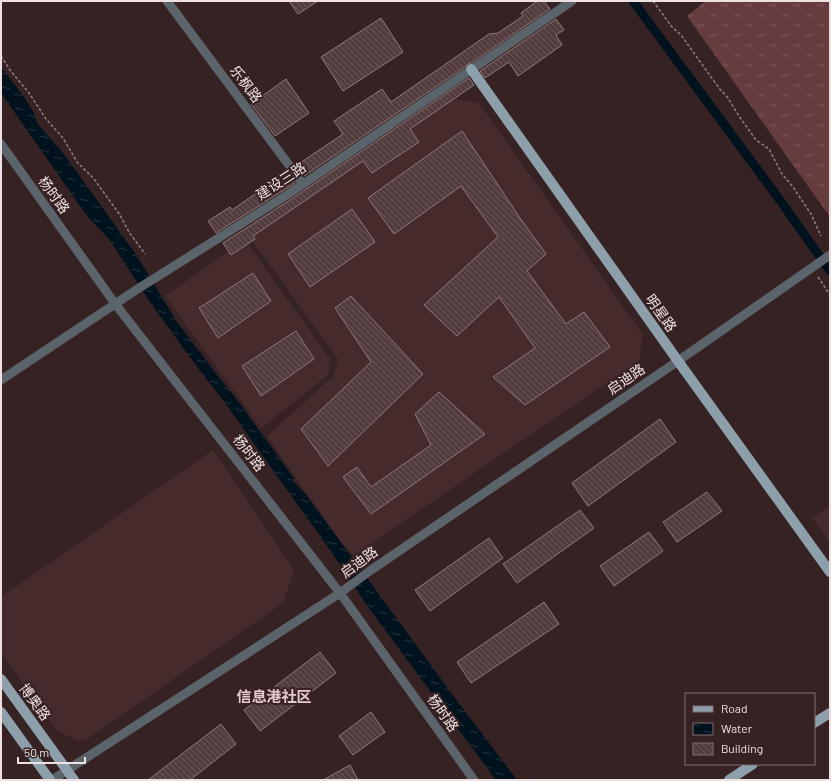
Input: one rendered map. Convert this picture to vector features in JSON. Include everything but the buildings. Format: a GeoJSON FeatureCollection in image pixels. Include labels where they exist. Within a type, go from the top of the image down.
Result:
{"type":"FeatureCollection","features":[{"type":"Feature","properties":{"kind":"main road","name":"明星路"},"geometry":{"type":"LineString","coordinates":[[472,69],[678,361],[830,572]]}},
{"type":"Feature","properties":{"kind":"main road","name":"博奥路"},"geometry":{"type":"LineString","coordinates":[[1,679],[74,780]]}},
{"type":"Feature","properties":{"kind":"main road"},"geometry":{"type":"LineString","coordinates":[[1,712],[51,780]]}},
{"type":"Feature","properties":{"kind":"main road"},"geometry":{"type":"LineString","coordinates":[[815,722],[830,713]]}},
{"type":"Feature","properties":{"kind":"main road"},"geometry":{"type":"LineString","coordinates":[[729,780],[752,765]]}},
{"type":"Feature","properties":{"kind":"street","name":"乐枫路"},"geometry":{"type":"LineString","coordinates":[[167,1],[303,184]]}},
{"type":"Feature","properties":{"kind":"street","name":"建设三路"},"geometry":{"type":"LineString","coordinates":[[1,380],[116,305],[136,290],[303,184],[572,1]]}},
{"type":"Feature","properties":{"kind":"street","name":"杨时路"},"geometry":{"type":"LineString","coordinates":[[1,144],[116,305],[340,593],[474,780]]}},
{"type":"Feature","properties":{"kind":"street","name":"启迪路"},"geometry":{"type":"LineString","coordinates":[[51,780],[349,587],[371,570],[678,361],[830,255]]}},
{"type":"Feature","properties":{"kind":"path"},"geometry":{"type":"LineString","coordinates":[[653,1],[728,98],[756,140],[769,149],[782,174],[793,187],[811,214],[821,236]]}},
{"type":"Feature","properties":{"kind":"path"},"geometry":{"type":"LineString","coordinates":[[1,56],[10,70],[29,93],[46,119],[63,138],[77,162],[94,178],[145,254]]}},
{"type":"Feature","properties":{"kind":"path"},"geometry":{"type":"LineString","coordinates":[[818,277],[830,295]]}},
{"type":"Feature","properties":{"kind":"shaded area"},"geometry":{"type":"Polygon","coordinates":[[[449,98],[479,103],[643,335],[639,361],[354,555],[342,544],[267,436],[334,376],[338,359],[249,236],[449,98]]]}},
{"type":"Feature","properties":{"kind":"shaded area"},"geometry":{"type":"Polygon","coordinates":[[[245,240],[330,359],[328,375],[261,428],[165,296],[245,240]]]}},
{"type":"Feature","properties":{"kind":"shaded area"},"geometry":{"type":"Polygon","coordinates":[[[213,450],[294,570],[283,603],[83,742],[58,732],[1,653],[1,597],[213,450]]]}},
{"type":"Feature","properties":{"kind":"shaded area"},"geometry":{"type":"Polygon","coordinates":[[[830,506],[830,542],[812,518],[830,506]]]}},
{"type":"Feature","properties":{"kind":"green space"},"geometry":{"type":"Polygon","coordinates":[[[706,1],[830,1],[830,217],[687,16],[706,1]]]}},
{"type":"Feature","properties":{"kind":"water"},"geometry":{"type":"Polygon","coordinates":[[[1,67],[24,97],[34,113],[37,123],[64,154],[137,256],[177,322],[238,401],[293,477],[294,482],[307,496],[517,780],[496,780],[368,607],[330,550],[225,403],[152,305],[109,239],[87,216],[1,93],[1,67]]]}},
{"type":"Feature","properties":{"kind":"waterway"},"geometry":{"type":"LineString","coordinates":[[633,1],[782,203],[830,271]]}},
{"type":"Feature","properties":{"kind":"district","name":"信息港社区"},"geometry":{"type":"Point","coordinates":[274,697]}}]}
